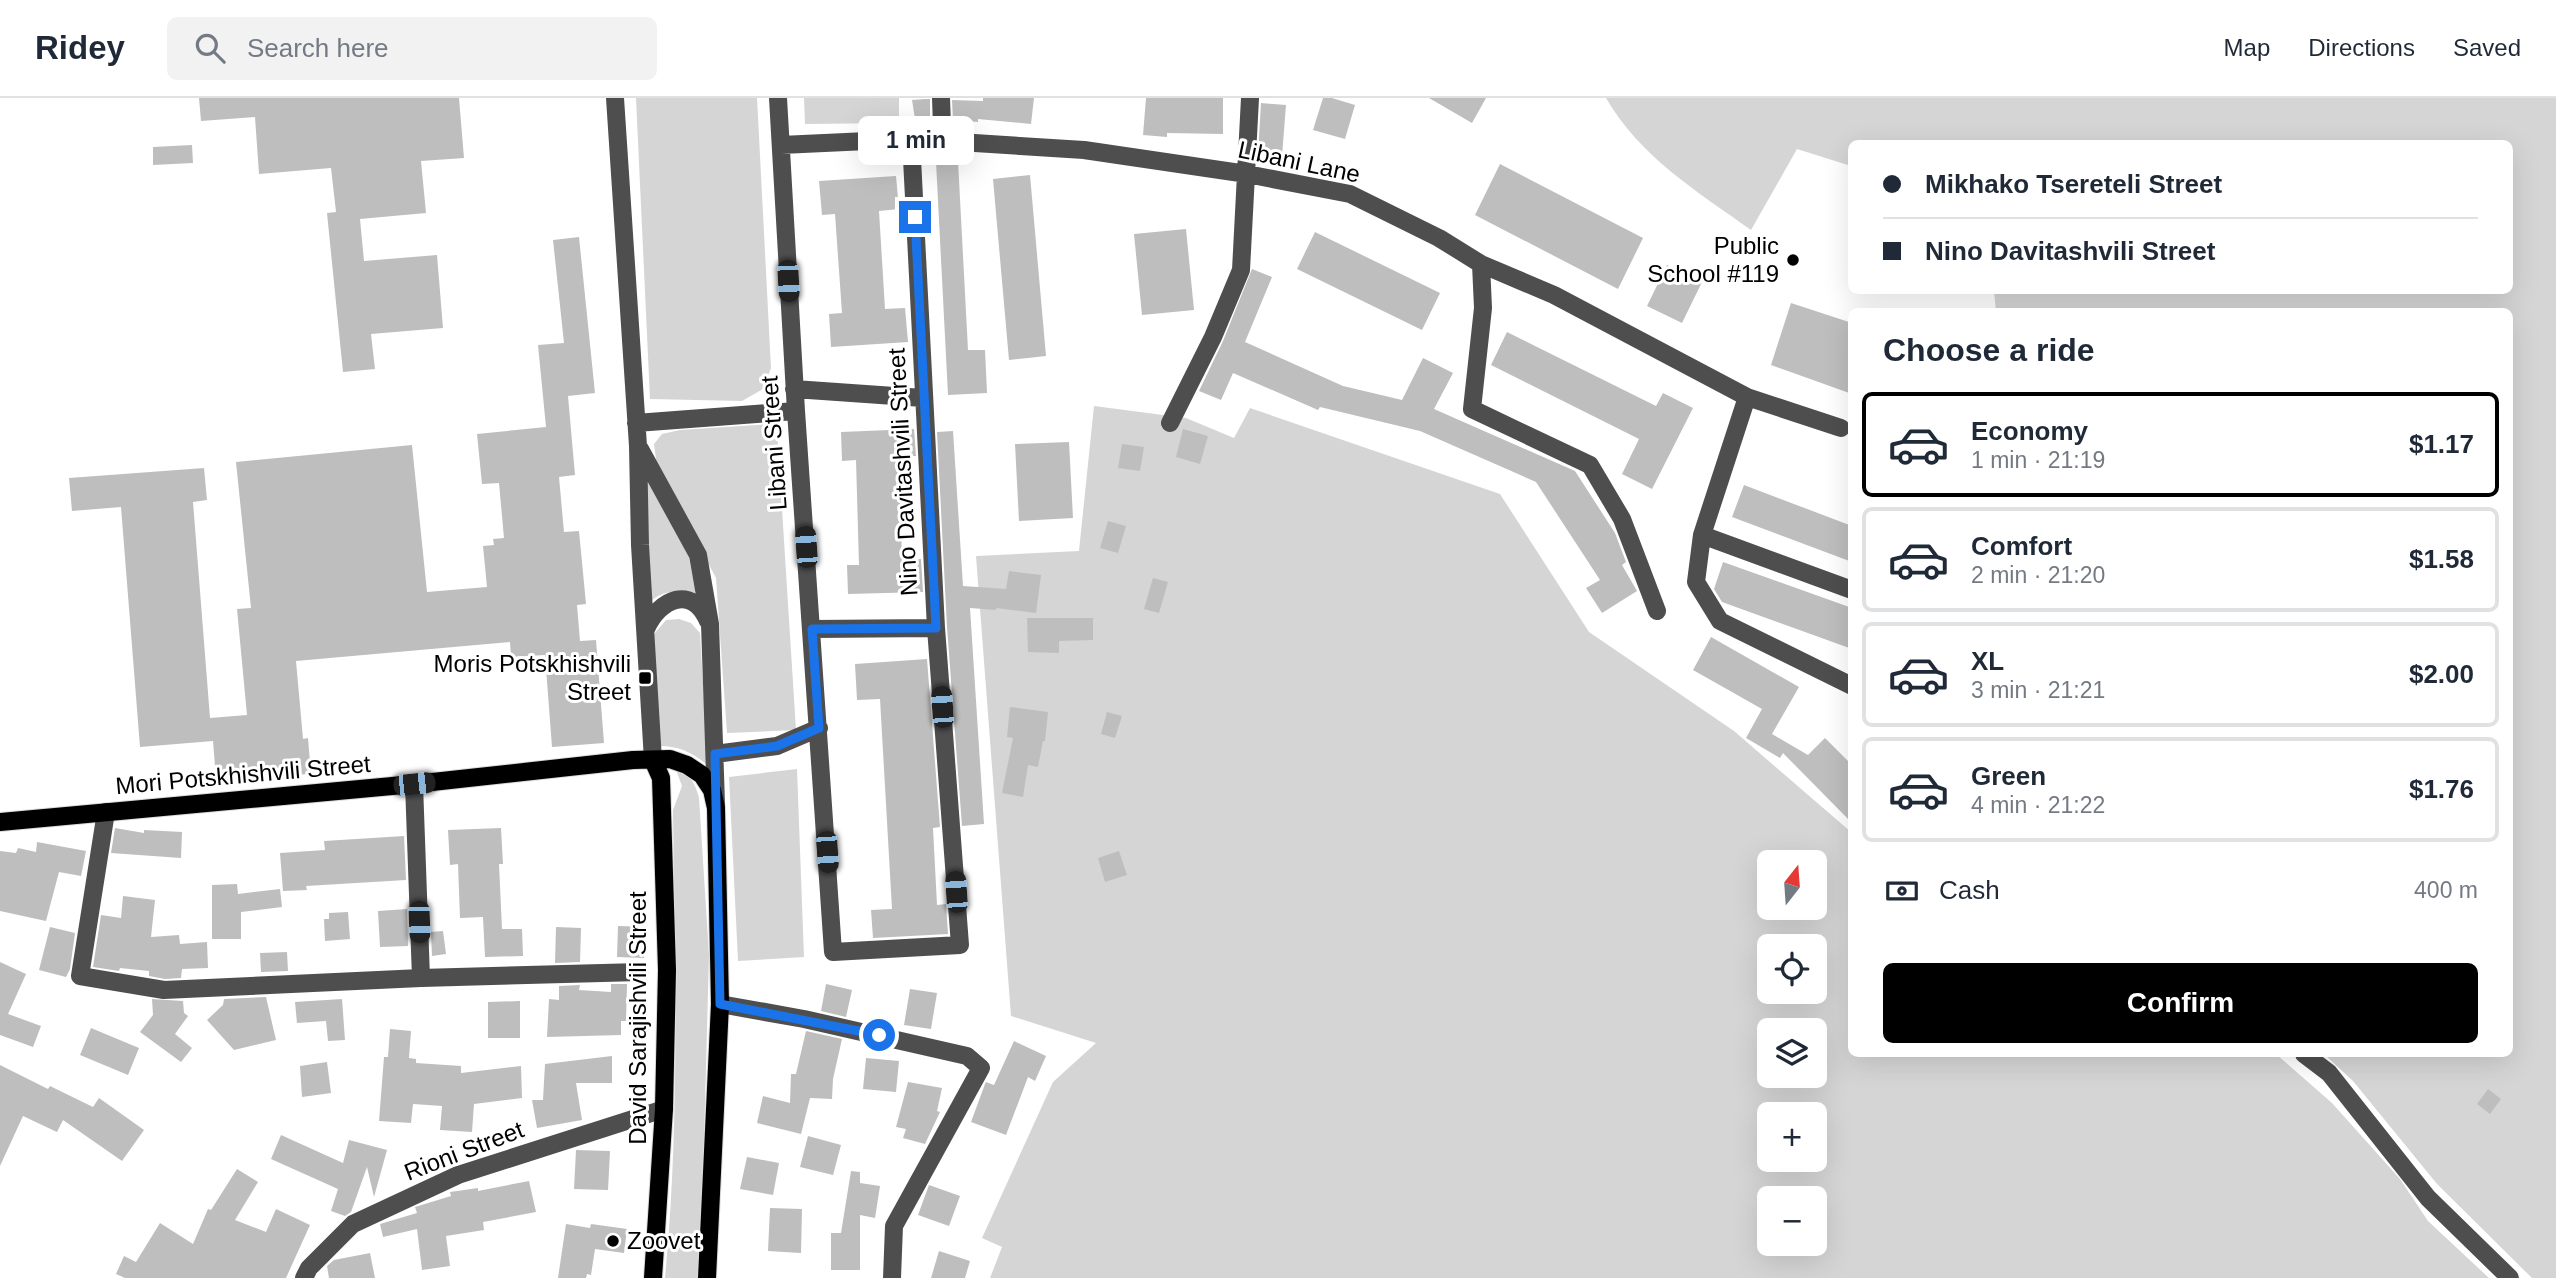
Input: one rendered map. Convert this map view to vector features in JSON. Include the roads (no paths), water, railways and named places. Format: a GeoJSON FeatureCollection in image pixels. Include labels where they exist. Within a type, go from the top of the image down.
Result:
{"type":"FeatureCollection","features":[{"type":"Feature","properties":{"kind":"main road","name":"Mori Potskhishvili Street"},"geometry":{"type":"LineString","coordinates":[[0,822],[414,784],[621,761],[670,759],[702,775],[712,790],[716,808]]}},
{"type":"Feature","properties":{"kind":"main road","name":"David Sarajishvili Street"},"geometry":{"type":"LineString","coordinates":[[653,760],[661,778],[667,970],[664,1109],[653,1278]]}},
{"type":"Feature","properties":{"kind":"main road"},"geometry":{"type":"LineString","coordinates":[[707,1278],[720,1004],[716,808]]}},
{"type":"Feature","properties":{"kind":"street"},"geometry":{"type":"LineString","coordinates":[[615,98],[638,446],[640,545],[653,760]]}},
{"type":"Feature","properties":{"kind":"street","name":"Libani Street"},"geometry":{"type":"LineString","coordinates":[[778,98],[794,390],[833,952]]}},
{"type":"Feature","properties":{"kind":"street"},"geometry":{"type":"LineString","coordinates":[[911,139],[942,126],[941,98]]}},
{"type":"Feature","properties":{"kind":"street"},"geometry":{"type":"LineString","coordinates":[[1170,422],[1213,337],[1241,270],[1250,98]]}},
{"type":"Feature","properties":{"kind":"street","name":"Libani Lane"},"geometry":{"type":"LineString","coordinates":[[781,145],[911,139],[1084,150],[1247,174],[1350,194],[1439,238],[1481,264],[1554,295],[1747,397],[1841,428]]}},
{"type":"Feature","properties":{"kind":"street","name":"Nino Davitashvili Street"},"geometry":{"type":"LineString","coordinates":[[833,952],[960,945],[936,628],[911,139]]}},
{"type":"Feature","properties":{"kind":"street"},"geometry":{"type":"LineString","coordinates":[[1481,264],[1483,308],[1472,410],[1590,465],[1622,519],[1657,611]]}},
{"type":"Feature","properties":{"kind":"street"},"geometry":{"type":"LineString","coordinates":[[794,390],[923,398]]}},
{"type":"Feature","properties":{"kind":"street"},"geometry":{"type":"LineString","coordinates":[[1747,397],[1702,535],[1696,582],[1720,621],[1848,685]]}},
{"type":"Feature","properties":{"kind":"street"},"geometry":{"type":"LineString","coordinates":[[636,424],[796,411]]}},
{"type":"Feature","properties":{"kind":"street"},"geometry":{"type":"LineString","coordinates":[[638,446],[698,555],[710,625],[716,808]]}},
{"type":"Feature","properties":{"kind":"street"},"geometry":{"type":"LineString","coordinates":[[1702,535],[1848,589]]}},
{"type":"Feature","properties":{"kind":"street"},"geometry":{"type":"LineString","coordinates":[[646,629],[653,614],[663,604],[677,599],[692,602],[704,611],[710,625]]}},
{"type":"Feature","properties":{"kind":"street"},"geometry":{"type":"LineString","coordinates":[[812,629],[936,628]]}},
{"type":"Feature","properties":{"kind":"street"},"geometry":{"type":"LineString","coordinates":[[715,754],[777,746],[819,728]]}},
{"type":"Feature","properties":{"kind":"street"},"geometry":{"type":"LineString","coordinates":[[414,784],[421,978]]}},
{"type":"Feature","properties":{"kind":"street"},"geometry":{"type":"LineString","coordinates":[[106,812],[80,976],[164,990],[421,978],[639,972]]}},
{"type":"Feature","properties":{"kind":"street"},"geometry":{"type":"LineString","coordinates":[[720,1004],[804,1019],[967,1056],[981,1068],[894,1226],[892,1278]]}},
{"type":"Feature","properties":{"kind":"street"},"geometry":{"type":"LineString","coordinates":[[2308,1057],[2329,1073],[2428,1198],[2510,1278]]}},
{"type":"Feature","properties":{"kind":"street","name":"Rioni Street"},"geometry":{"type":"LineString","coordinates":[[304,1278],[309,1268],[353,1224],[376,1213],[458,1175],[664,1109]]}},
{"type":"Feature","properties":{"kind":"place","name":"Public School #119"},"geometry":{"type":"Point","coordinates":[1793,260]}},
{"type":"Feature","properties":{"kind":"place","name":"Moris Potskhishvili Street"},"geometry":{"type":"Point","coordinates":[645,678]}},
{"type":"Feature","properties":{"kind":"place","name":"Zoovet"},"geometry":{"type":"Point","coordinates":[613,1241]}}]}
